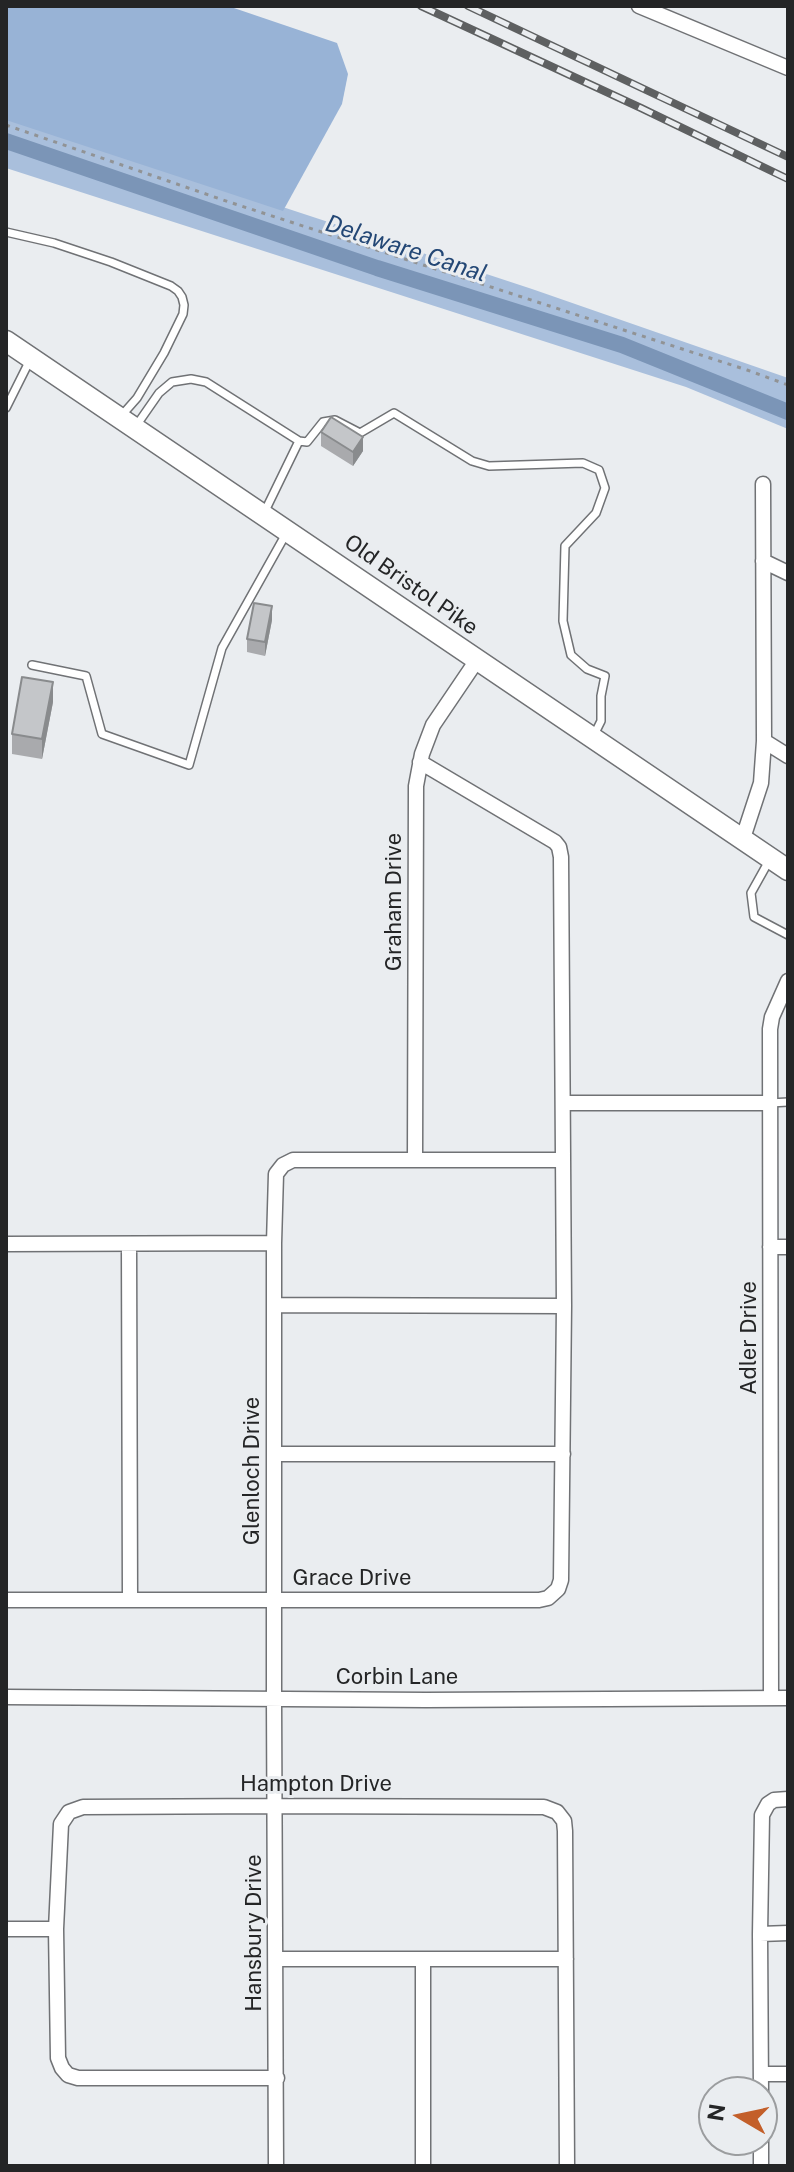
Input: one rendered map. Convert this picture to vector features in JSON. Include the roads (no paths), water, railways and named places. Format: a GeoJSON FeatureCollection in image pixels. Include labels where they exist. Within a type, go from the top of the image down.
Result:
{"type":"FeatureCollection","features":[{"type":"Feature","properties":{"kind":"main road","name":"Old Bristol Pike"},"geometry":{"type":"LineString","coordinates":[[6,341],[779,864]]}},
{"type":"Feature","properties":{"kind":"street"},"geometry":{"type":"LineString","coordinates":[[639,6],[788,68]]}},
{"type":"Feature","properties":{"kind":"street"},"geometry":{"type":"LineString","coordinates":[[743,838],[761,783],[764,741],[763,484]]}},
{"type":"Feature","properties":{"kind":"street"},"geometry":{"type":"LineString","coordinates":[[763,561],[788,573]]}},
{"type":"Feature","properties":{"kind":"street","name":"Graham Drive"},"geometry":{"type":"LineString","coordinates":[[415,1160],[416,786],[420,762],[433,725],[477,660]]}},
{"type":"Feature","properties":{"kind":"street"},"geometry":{"type":"LineString","coordinates":[[764,741],[788,756]]}},
{"type":"Feature","properties":{"kind":"street"},"geometry":{"type":"LineString","coordinates":[[274,1454],[563,1454],[559,847],[420,762]]}},
{"type":"Feature","properties":{"kind":"street","name":"Adler Drive"},"geometry":{"type":"LineString","coordinates":[[771,1698],[770,1029],[788,981]]}},
{"type":"Feature","properties":{"kind":"street"},"geometry":{"type":"LineString","coordinates":[[563,1103],[770,1103]]}},
{"type":"Feature","properties":{"kind":"street","name":"Glenloch Drive"},"geometry":{"type":"LineString","coordinates":[[274,1699],[275,1178],[283,1165],[293,1160],[415,1160]]}},
{"type":"Feature","properties":{"kind":"street"},"geometry":{"type":"LineString","coordinates":[[415,1160],[563,1160]]}},
{"type":"Feature","properties":{"kind":"street"},"geometry":{"type":"LineString","coordinates":[[6,1244],[274,1243]]}},
{"type":"Feature","properties":{"kind":"street"},"geometry":{"type":"LineString","coordinates":[[129,1244],[130,1600]]}},
{"type":"Feature","properties":{"kind":"street"},"geometry":{"type":"LineString","coordinates":[[770,1247],[788,1247]]}},
{"type":"Feature","properties":{"kind":"street"},"geometry":{"type":"LineString","coordinates":[[274,1305],[564,1306]]}},
{"type":"Feature","properties":{"kind":"street","name":"Grace Drive"},"geometry":{"type":"LineString","coordinates":[[6,1600],[548,1598],[558,1589],[561,1580],[563,1454]]}},
{"type":"Feature","properties":{"kind":"street"},"geometry":{"type":"LineString","coordinates":[[771,1603],[788,1603]]}},
{"type":"Feature","properties":{"kind":"street","name":"Corbin Lane"},"geometry":{"type":"LineString","coordinates":[[6,1697],[788,1698]]}},
{"type":"Feature","properties":{"kind":"street","name":"Hansbury Drive"},"geometry":{"type":"LineString","coordinates":[[274,1699],[276,2166]]}},
{"type":"Feature","properties":{"kind":"street"},"geometry":{"type":"LineString","coordinates":[[788,1799],[774,1800],[762,1815],[760,1934],[761,2074],[788,2074]]}},
{"type":"Feature","properties":{"kind":"street","name":"Hampton Drive"},"geometry":{"type":"LineString","coordinates":[[56,1929],[61,1824],[69,1812],[83,1807],[544,1807],[561,1816],[565,1831],[566,1959]]}},
{"type":"Feature","properties":{"kind":"street"},"geometry":{"type":"LineString","coordinates":[[6,1929],[56,1929],[58,2058],[68,2075],[78,2078],[277,2078]]}},
{"type":"Feature","properties":{"kind":"street"},"geometry":{"type":"LineString","coordinates":[[760,1934],[788,1933]]}},
{"type":"Feature","properties":{"kind":"street"},"geometry":{"type":"LineString","coordinates":[[276,1959],[566,1959],[567,2166]]}},
{"type":"Feature","properties":{"kind":"street"},"geometry":{"type":"LineString","coordinates":[[423,1959],[423,2166]]}},
{"type":"Feature","properties":{"kind":"lane"},"geometry":{"type":"LineString","coordinates":[[6,232],[54,243],[111,262],[171,286],[182,297],[183,314],[137,398],[127,423]]}},
{"type":"Feature","properties":{"kind":"lane"},"geometry":{"type":"LineString","coordinates":[[6,408],[31,358]]}},
{"type":"Feature","properties":{"kind":"lane"},"geometry":{"type":"LineString","coordinates":[[127,423],[172,382],[191,379],[206,382],[299,441],[307,442],[323,422],[335,420],[360,433],[394,413],[472,461],[489,466],[583,463],[599,470],[605,488],[596,513],[565,546],[563,621],[571,655],[587,669],[605,676],[601,721],[593,737]]}},
{"type":"Feature","properties":{"kind":"lane"},"geometry":{"type":"LineString","coordinates":[[263,514],[299,441]]}},
{"type":"Feature","properties":{"kind":"lane"},"geometry":{"type":"LineString","coordinates":[[32,665],[86,676],[102,734],[189,765],[222,648],[288,531]]}},
{"type":"Feature","properties":{"kind":"lane"},"geometry":{"type":"LineString","coordinates":[[779,864],[751,893],[754,917],[788,935]]}},
{"type":"Feature","properties":{"kind":"lane"},"geometry":{"type":"LineString","coordinates":[[770,1103],[788,1102]]}},
{"type":"Feature","properties":{"kind":"waterway","name":"Delaware Canal"},"geometry":{"type":"LineString","coordinates":[[6,141],[377,268],[622,345],[788,412]]}},
{"type":"Feature","properties":{"kind":"railway"},"geometry":{"type":"LineString","coordinates":[[421,6],[788,179]]}},
{"type":"Feature","properties":{"kind":"railway"},"geometry":{"type":"LineString","coordinates":[[468,6],[788,157]]}}]}
